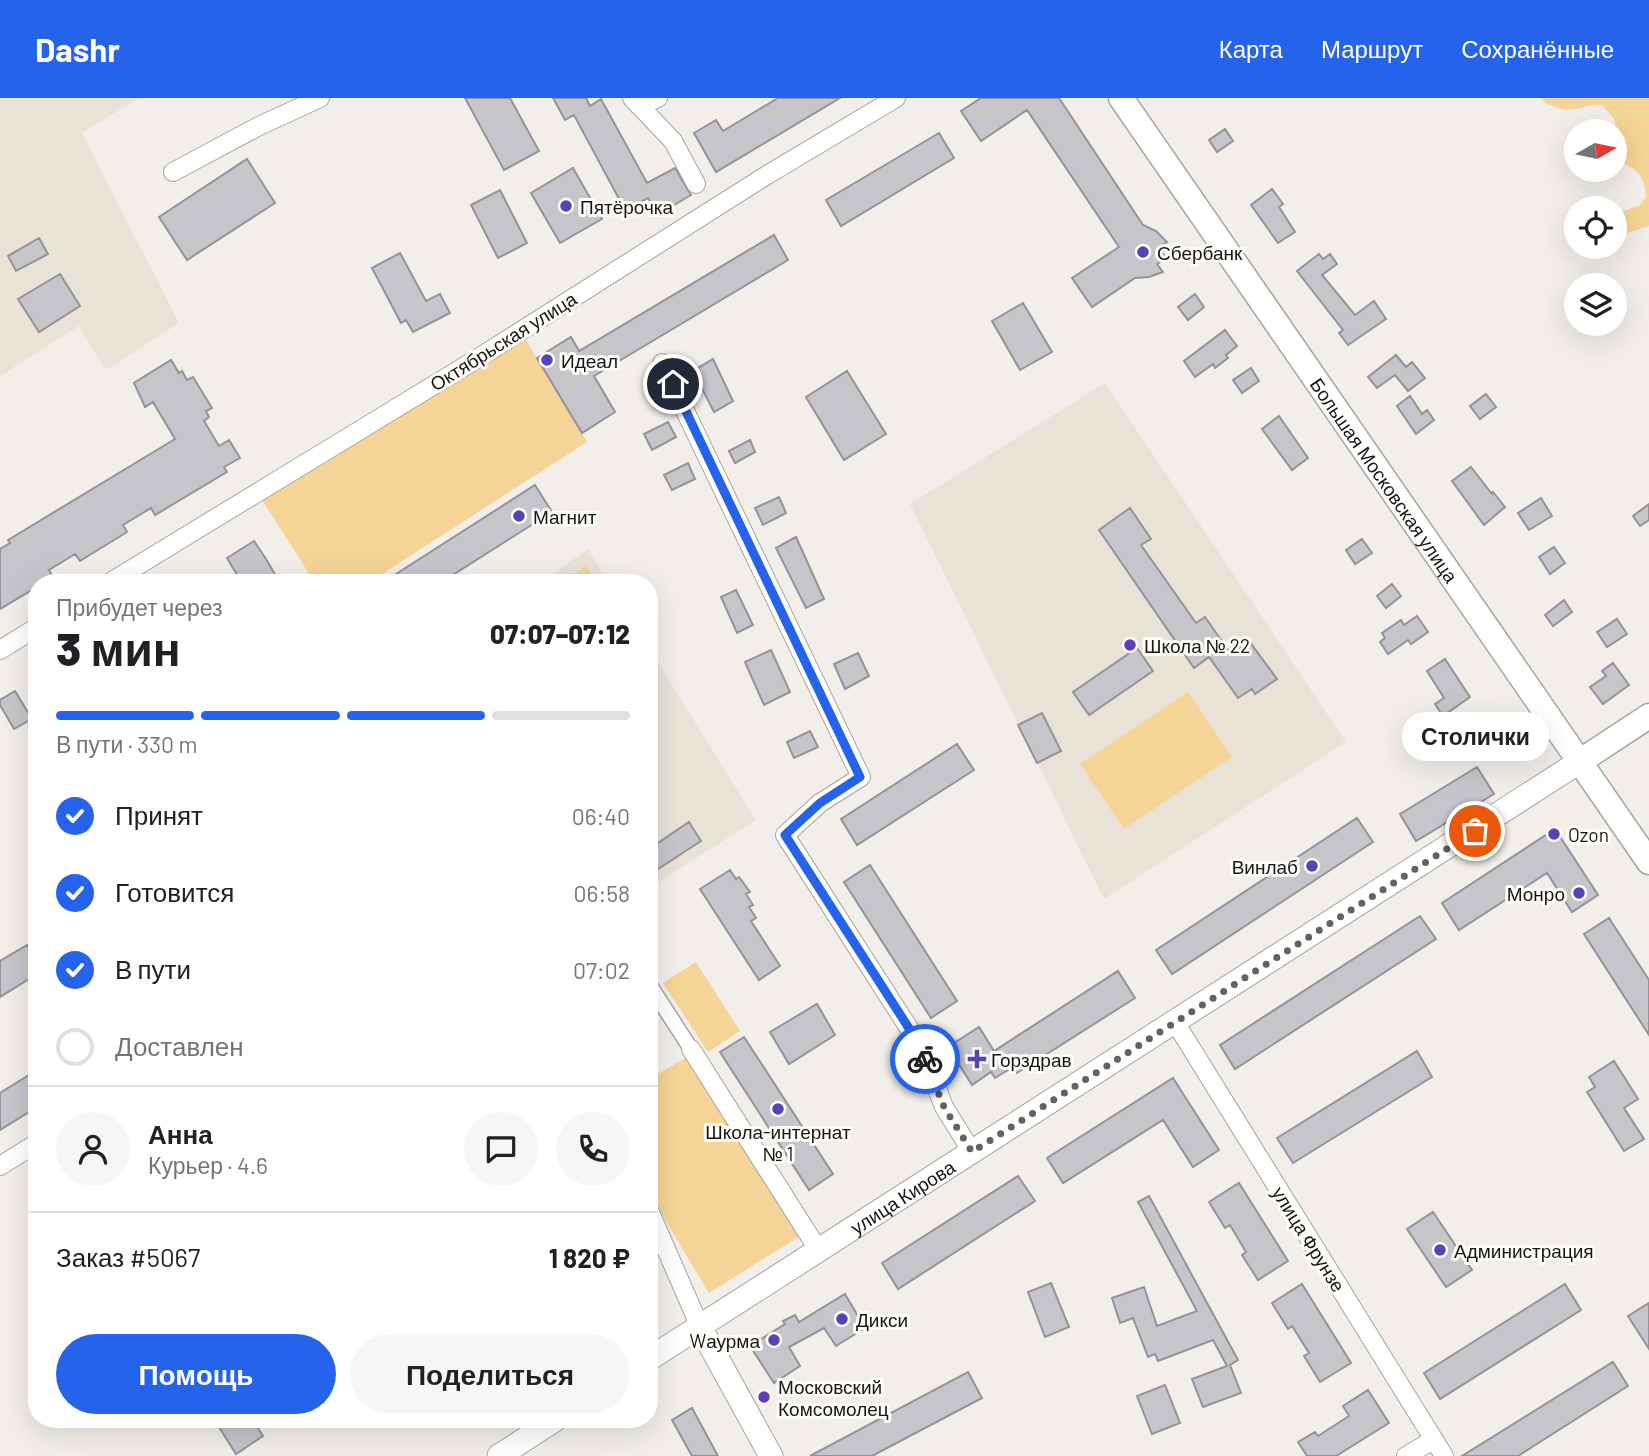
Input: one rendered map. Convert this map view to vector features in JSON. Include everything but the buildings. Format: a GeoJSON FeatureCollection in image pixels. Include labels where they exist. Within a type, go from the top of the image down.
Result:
{"type":"FeatureCollection","features":[{"type":"Feature","properties":{"kind":"main road","name":"Большая Московская улица"},"geometry":{"type":"LineString","coordinates":[[1121,98],[1649,862]]}},
{"type":"Feature","properties":{"kind":"main road"},"geometry":{"type":"LineString","coordinates":[[1579,762],[1649,716]]}},
{"type":"Feature","properties":{"kind":"street"},"geometry":{"type":"LineString","coordinates":[[173,172],[259,126],[320,98]]}},
{"type":"Feature","properties":{"kind":"street"},"geometry":{"type":"LineString","coordinates":[[636,102],[658,98]]}},
{"type":"Feature","properties":{"kind":"street","name":"Октябрьская улица"},"geometry":{"type":"LineString","coordinates":[[124,574],[474,360],[891,99]]}},
{"type":"Feature","properties":{"kind":"street"},"geometry":{"type":"LineString","coordinates":[[636,102],[673,141],[696,184]]}},
{"type":"Feature","properties":{"kind":"street"},"geometry":{"type":"LineString","coordinates":[[663,363],[860,777],[820,803],[785,835],[921,1047],[944,1107],[972,1152]]}},
{"type":"Feature","properties":{"kind":"street"},"geometry":{"type":"LineString","coordinates":[[0,650],[28,633]]}},
{"type":"Feature","properties":{"kind":"street","name":"улица Кирова"},"geometry":{"type":"LineString","coordinates":[[658,1353],[1579,762]]}},
{"type":"Feature","properties":{"kind":"street"},"geometry":{"type":"LineString","coordinates":[[658,998],[819,1251]]}},
{"type":"Feature","properties":{"kind":"street","name":"улица Фрунзе"},"geometry":{"type":"LineString","coordinates":[[1175,1022],[1444,1456]]}},
{"type":"Feature","properties":{"kind":"street"},"geometry":{"type":"LineString","coordinates":[[0,1166],[28,1149]]}},
{"type":"Feature","properties":{"kind":"street"},"geometry":{"type":"LineString","coordinates":[[658,1231],[700,1327],[771,1456]]}},
{"type":"Feature","properties":{"kind":"street"},"geometry":{"type":"LineString","coordinates":[[499,1456],[542,1428]]}},
{"type":"Feature","properties":{"kind":"street"},"geometry":{"type":"LineString","coordinates":[[1406,1456],[1433,1440]]}},
{"type":"Feature","properties":{"kind":"shaded area"},"geometry":{"type":"Polygon","coordinates":[[[0,98],[139,98],[82,133],[179,323],[108,369],[103,366],[79,326],[0,376],[0,98]]]}},
{"type":"Feature","properties":{"kind":"shaded area"},"geometry":{"type":"Polygon","coordinates":[[[1541,98],[1649,98],[1649,226],[1627,233],[1627,210],[1640,205],[1646,197],[1644,183],[1638,173],[1628,166],[1628,119],[1614,119],[1602,105],[1569,110],[1544,102],[1541,98]]]}},
{"type":"Feature","properties":{"kind":"shaded area"},"geometry":{"type":"Polygon","coordinates":[[[526,340],[587,442],[382,574],[309,574],[262,500],[526,340]]]}},
{"type":"Feature","properties":{"kind":"shaded area","name":"Школа № 22"},"geometry":{"type":"Polygon","coordinates":[[[1105,383],[1346,742],[1104,899],[910,504],[1105,383]]]}},
{"type":"Feature","properties":{"kind":"shaded area"},"geometry":{"type":"Polygon","coordinates":[[[588,549],[603,574],[553,574],[588,549]]]}},
{"type":"Feature","properties":{"kind":"shaded area"},"geometry":{"type":"Polygon","coordinates":[[[586,566],[591,574],[575,574],[586,566]]]}},
{"type":"Feature","properties":{"kind":"shaded area"},"geometry":{"type":"Polygon","coordinates":[[[658,662],[756,820],[658,882],[658,662]]]}},
{"type":"Feature","properties":{"kind":"shaded area"},"geometry":{"type":"Polygon","coordinates":[[[1188,692],[1232,757],[1124,829],[1080,764],[1188,692]]]}},
{"type":"Feature","properties":{"kind":"shaded area"},"geometry":{"type":"Polygon","coordinates":[[[696,962],[740,1031],[708,1052],[663,983],[696,962]]]}},
{"type":"Feature","properties":{"kind":"shaded area"},"geometry":{"type":"Polygon","coordinates":[[[687,1057],[800,1236],[709,1293],[658,1208],[658,1074],[687,1057]]]}},
{"type":"Feature","properties":{"kind":"way so far"},"geometry":{"type":"LineString","coordinates":[[925,1059],[944,1107],[972,1152],[1475,831]]}},
{"type":"Feature","properties":{"kind":"place","name":"Пятёрочка"},"geometry":{"type":"Point","coordinates":[566,206]}},
{"type":"Feature","properties":{"kind":"place","name":"Сбербанк"},"geometry":{"type":"Point","coordinates":[1143,252]}},
{"type":"Feature","properties":{"kind":"place","name":"Идеал"},"geometry":{"type":"Point","coordinates":[547,360]}},
{"type":"Feature","properties":{"kind":"place","name":"Магнит"},"geometry":{"type":"Point","coordinates":[519,516]}},
{"type":"Feature","properties":{"kind":"place","name":"Школа № 22"},"geometry":{"type":"Point","coordinates":[1130,645]}},
{"type":"Feature","properties":{"kind":"place","name":"Столички"},"geometry":{"type":"Point","coordinates":[1475,831]}},
{"type":"Feature","properties":{"kind":"place","name":"Ozon"},"geometry":{"type":"Point","coordinates":[1554,834]}},
{"type":"Feature","properties":{"kind":"place","name":"Винлаб"},"geometry":{"type":"Point","coordinates":[1312,866]}},
{"type":"Feature","properties":{"kind":"place","name":"Монро"},"geometry":{"type":"Point","coordinates":[1579,893]}},
{"type":"Feature","properties":{"kind":"place","name":"Горздрав"},"geometry":{"type":"Point","coordinates":[977,1059]}},
{"type":"Feature","properties":{"kind":"place","name":"Школа-интернат № 1"},"geometry":{"type":"Point","coordinates":[778,1109]}},
{"type":"Feature","properties":{"kind":"place","name":"Администрация"},"geometry":{"type":"Point","coordinates":[1440,1250]}},
{"type":"Feature","properties":{"kind":"place","name":"Дикси"},"geometry":{"type":"Point","coordinates":[842,1319]}},
{"type":"Feature","properties":{"kind":"place","name":"Wаурма"},"geometry":{"type":"Point","coordinates":[774,1340]}},
{"type":"Feature","properties":{"kind":"place","name":"Московский Комсомолец"},"geometry":{"type":"Point","coordinates":[764,1397]}},
{"type":"Feature","properties":{"kind":"route"},"geometry":{"type":"LineString","coordinates":[[673,384],[860,777],[820,803],[785,835],[921,1047],[925,1059]]}}]}
